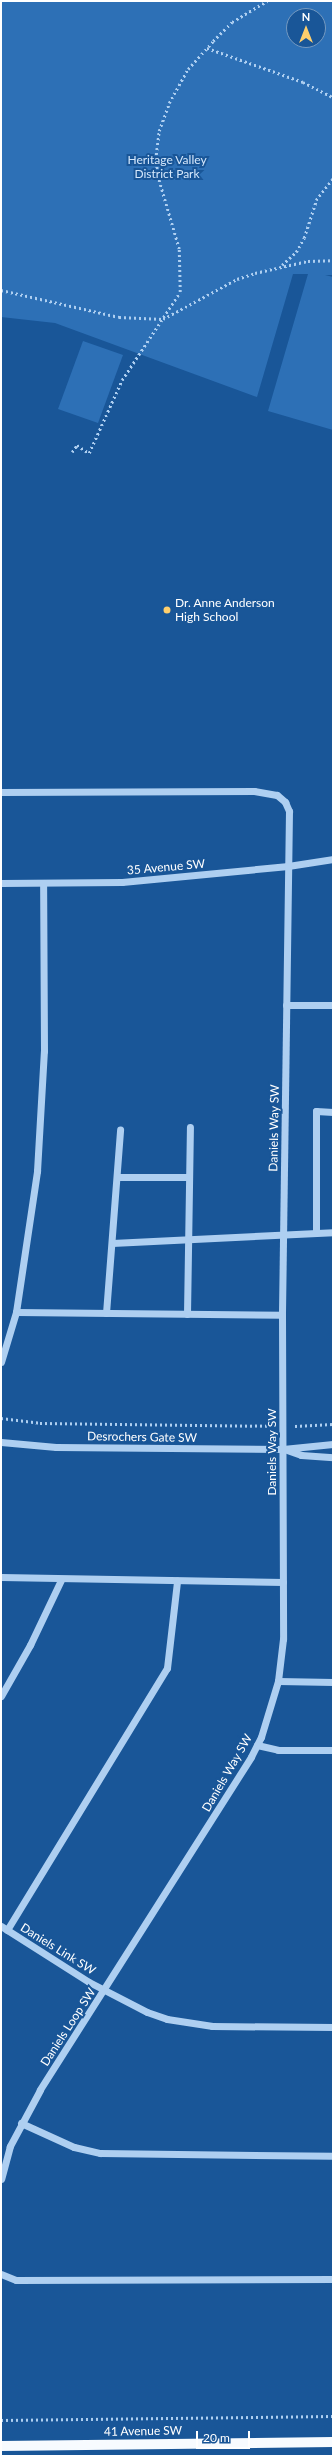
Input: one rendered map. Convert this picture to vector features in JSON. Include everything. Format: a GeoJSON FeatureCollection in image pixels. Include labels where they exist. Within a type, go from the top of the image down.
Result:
{"type":"FeatureCollection","features":[{"type":"Feature","properties":{"kind":"main road","name":"41 Avenue SW"},"geometry":{"type":"LineString","coordinates":[[1,2446],[333,2442]]}},
{"type":"Feature","properties":{"kind":"street","name":"Daniels Way SW"},"geometry":{"type":"LineString","coordinates":[[1,792],[240,791],[277,795],[285,802],[289,811],[282,1315],[284,1449],[283,1639],[278,1681],[257,1746],[104,1990]]}},
{"type":"Feature","properties":{"kind":"street","name":"35 Avenue SW"},"geometry":{"type":"LineString","coordinates":[[1,883],[122,882],[288,866],[333,859]]}},
{"type":"Feature","properties":{"kind":"street"},"geometry":{"type":"LineString","coordinates":[[1,1362],[16,1312],[37,1171],[44,1051],[43,883]]}},
{"type":"Feature","properties":{"kind":"street"},"geometry":{"type":"LineString","coordinates":[[286,1005],[333,1005]]}},
{"type":"Feature","properties":{"kind":"street"},"geometry":{"type":"LineString","coordinates":[[316,1232],[316,1111],[333,1112]]}},
{"type":"Feature","properties":{"kind":"street"},"geometry":{"type":"LineString","coordinates":[[187,1314],[190,1127]]}},
{"type":"Feature","properties":{"kind":"street"},"geometry":{"type":"LineString","coordinates":[[106,1313],[118,1177],[120,1130]]}},
{"type":"Feature","properties":{"kind":"street"},"geometry":{"type":"LineString","coordinates":[[118,1177],[190,1177]]}},
{"type":"Feature","properties":{"kind":"street"},"geometry":{"type":"LineString","coordinates":[[112,1243],[188,1240],[284,1233],[333,1232]]}},
{"type":"Feature","properties":{"kind":"street"},"geometry":{"type":"LineString","coordinates":[[16,1312],[282,1315]]}},
{"type":"Feature","properties":{"kind":"street","name":"Desrochers Gate SW"},"geometry":{"type":"LineString","coordinates":[[1,1442],[56,1447],[284,1449],[333,1444]]}},
{"type":"Feature","properties":{"kind":"street","name":"Desrochers Gate SW"},"geometry":{"type":"LineString","coordinates":[[284,1449],[301,1455],[333,1457]]}},
{"type":"Feature","properties":{"kind":"street"},"geometry":{"type":"LineString","coordinates":[[1,1577],[61,1580],[283,1582]]}},
{"type":"Feature","properties":{"kind":"street"},"geometry":{"type":"LineString","coordinates":[[1,1696],[30,1645],[61,1580]]}},
{"type":"Feature","properties":{"kind":"street"},"geometry":{"type":"LineString","coordinates":[[4,1928],[167,1668],[177,1581]]}},
{"type":"Feature","properties":{"kind":"street"},"geometry":{"type":"LineString","coordinates":[[278,1681],[333,1682]]}},
{"type":"Feature","properties":{"kind":"street"},"geometry":{"type":"LineString","coordinates":[[257,1746],[278,1750],[333,1750]]}},
{"type":"Feature","properties":{"kind":"street","name":"Daniels Link SW"},"geometry":{"type":"LineString","coordinates":[[4,1928],[104,1990]]}},
{"type":"Feature","properties":{"kind":"street","name":"Daniels Loop SW"},"geometry":{"type":"LineString","coordinates":[[1,2179],[21,2123],[104,1990],[147,2012],[190,2023],[237,2027],[333,2027]]}},
{"type":"Feature","properties":{"kind":"street"},"geometry":{"type":"LineString","coordinates":[[21,2123],[74,2147],[100,2153],[333,2156]]}},
{"type":"Feature","properties":{"kind":"street"},"geometry":{"type":"LineString","coordinates":[[1,2274],[16,2280],[333,2279]]}},
{"type":"Feature","properties":{"kind":"path"},"geometry":{"type":"LineString","coordinates":[[72,452],[77,445],[89,454],[122,380],[180,292],[181,264],[179,249],[157,174],[156,155],[158,131],[169,102],[184,76],[207,48],[232,22],[267,1]]}},
{"type":"Feature","properties":{"kind":"path"},"geometry":{"type":"LineString","coordinates":[[207,48],[303,82],[333,97]]}},
{"type":"Feature","properties":{"kind":"path"},"geometry":{"type":"LineString","coordinates":[[282,266],[296,252],[304,238],[316,200],[333,178]]}},
{"type":"Feature","properties":{"kind":"path"},"geometry":{"type":"LineString","coordinates":[[1,290],[120,317],[163,318],[237,279],[282,266],[333,260]]}},
{"type":"Feature","properties":{"kind":"path"},"geometry":{"type":"LineString","coordinates":[[1,1418],[60,1423],[265,1426]]}},
{"type":"Feature","properties":{"kind":"path"},"geometry":{"type":"LineString","coordinates":[[301,1425],[333,1424]]}},
{"type":"Feature","properties":{"kind":"path"},"geometry":{"type":"LineString","coordinates":[[1,2420],[333,2416]]}},
{"type":"Feature","properties":{"kind":"green space","name":"Heritage Valley District Park"},"geometry":{"type":"Polygon","coordinates":[[[1,1],[333,1],[333,275],[325,275],[333,277],[333,430],[268,411],[308,274],[293,274],[257,397],[55,323],[1,317],[1,1]]]}},
{"type":"Feature","properties":{"kind":"green space"},"geometry":{"type":"Polygon","coordinates":[[[83,341],[123,355],[98,423],[58,409],[83,341]]]}},
{"type":"Feature","properties":{"kind":"place","name":"Dr. Anne Anderson High School"},"geometry":{"type":"Point","coordinates":[167,610]}}]}
